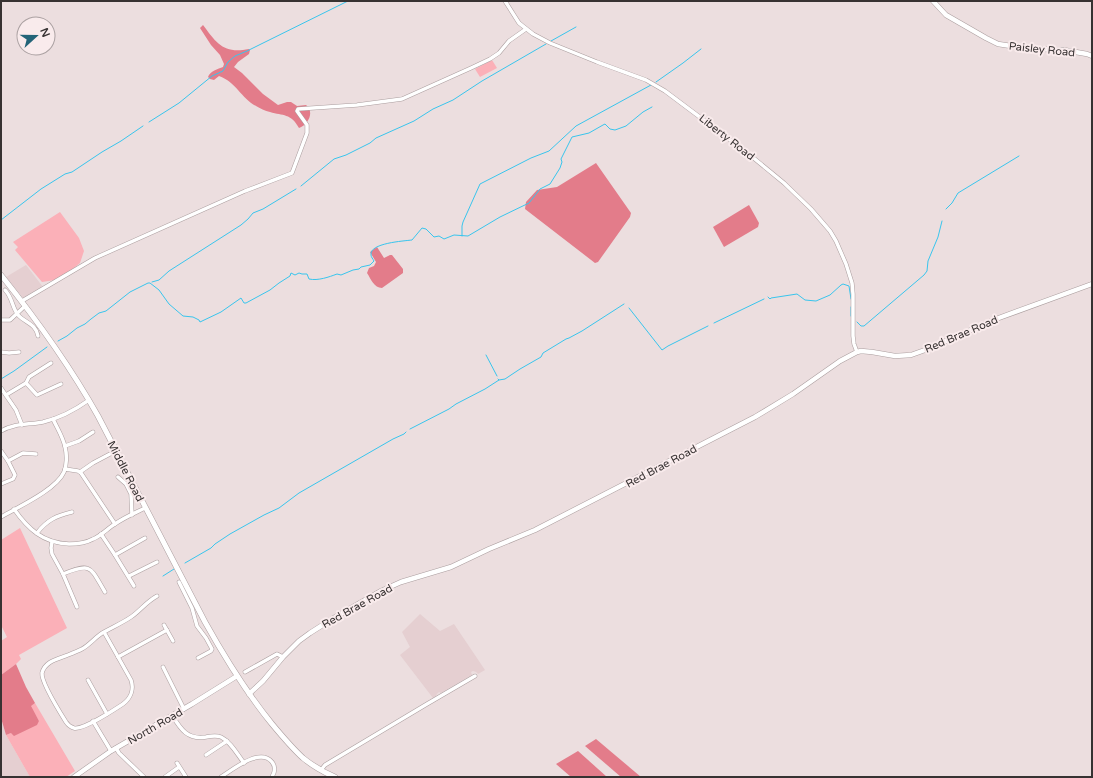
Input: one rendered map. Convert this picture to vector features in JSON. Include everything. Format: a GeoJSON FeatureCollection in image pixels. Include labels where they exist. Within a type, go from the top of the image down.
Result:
{"type":"FeatureCollection","features":[{"type":"Feature","properties":{"kind":"main road","name":"Middle Road"},"geometry":{"type":"LineString","coordinates":[[1,275],[24,303],[57,348],[89,400],[205,622],[237,676],[266,717],[294,749],[303,758],[320,770],[335,777]]}},
{"type":"Feature","properties":{"kind":"street","name":"Liberty Road"},"geometry":{"type":"LineString","coordinates":[[505,1],[514,16],[526,29],[550,43],[646,80],[665,91],[745,151],[802,200],[830,231],[846,264],[852,283],[854,344],[857,352]]}},
{"type":"Feature","properties":{"kind":"street","name":"Paisley Road"},"geometry":{"type":"LineString","coordinates":[[933,1],[946,15],[998,44],[1024,48],[1064,50],[1092,56]]}},
{"type":"Feature","properties":{"kind":"street"},"geometry":{"type":"LineString","coordinates":[[1,320],[10,320],[17,314],[24,303],[95,258],[245,191],[292,173],[307,133],[307,125],[297,111],[298,109],[357,105],[402,99],[490,59],[499,53],[509,41],[526,29]]}},
{"type":"Feature","properties":{"kind":"street","name":"Red Brae Road"},"geometry":{"type":"LineString","coordinates":[[249,694],[263,681],[299,641],[319,627],[381,591],[401,582],[451,567],[548,524],[755,417],[793,394],[840,361],[857,352],[872,352],[895,356],[925,350],[996,318],[1092,284]]}},
{"type":"Feature","properties":{"kind":"street"},"geometry":{"type":"LineString","coordinates":[[5,290],[10,296],[17,314],[34,326],[38,336]]}},
{"type":"Feature","properties":{"kind":"street"},"geometry":{"type":"LineString","coordinates":[[1,352],[19,352]]}},
{"type":"Feature","properties":{"kind":"street"},"geometry":{"type":"LineString","coordinates":[[6,395],[26,383],[29,377],[51,363]]}},
{"type":"Feature","properties":{"kind":"street"},"geometry":{"type":"LineString","coordinates":[[26,383],[37,395],[61,384]]}},
{"type":"Feature","properties":{"kind":"street"},"geometry":{"type":"LineString","coordinates":[[1,388],[16,410],[22,425]]}},
{"type":"Feature","properties":{"kind":"street"},"geometry":{"type":"LineString","coordinates":[[1,431],[10,426],[43,422],[53,419],[70,412],[89,400]]}},
{"type":"Feature","properties":{"kind":"street"},"geometry":{"type":"LineString","coordinates":[[1,517],[52,486],[61,477],[65,469],[65,446],[53,419]]}},
{"type":"Feature","properties":{"kind":"street"},"geometry":{"type":"LineString","coordinates":[[65,446],[79,441],[93,432]]}},
{"type":"Feature","properties":{"kind":"street"},"geometry":{"type":"LineString","coordinates":[[1,451],[14,473],[13,479],[1,484]]}},
{"type":"Feature","properties":{"kind":"street"},"geometry":{"type":"LineString","coordinates":[[8,461],[22,453],[36,454]]}},
{"type":"Feature","properties":{"kind":"street"},"geometry":{"type":"LineString","coordinates":[[80,472],[110,454]]}},
{"type":"Feature","properties":{"kind":"street"},"geometry":{"type":"LineString","coordinates":[[65,469],[80,472],[115,524]]}},
{"type":"Feature","properties":{"kind":"street"},"geometry":{"type":"LineString","coordinates":[[118,477],[126,484],[131,494],[132,514]]}},
{"type":"Feature","properties":{"kind":"street"},"geometry":{"type":"LineString","coordinates":[[14,509],[29,527],[52,542],[80,543],[92,540],[115,524],[145,508]]}},
{"type":"Feature","properties":{"kind":"street"},"geometry":{"type":"LineString","coordinates":[[37,533],[53,518],[72,512]]}},
{"type":"Feature","properties":{"kind":"street"},"geometry":{"type":"LineString","coordinates":[[101,534],[116,555],[134,586]]}},
{"type":"Feature","properties":{"kind":"street"},"geometry":{"type":"LineString","coordinates":[[116,555],[145,538]]}},
{"type":"Feature","properties":{"kind":"street"},"geometry":{"type":"LineString","coordinates":[[52,542],[52,554],[78,607]]}},
{"type":"Feature","properties":{"kind":"street"},"geometry":{"type":"LineString","coordinates":[[129,576],[157,562]]}},
{"type":"Feature","properties":{"kind":"street"},"geometry":{"type":"LineString","coordinates":[[63,574],[81,568],[87,568],[93,572],[105,592]]}},
{"type":"Feature","properties":{"kind":"street"},"geometry":{"type":"LineString","coordinates":[[179,582],[192,608],[197,626],[206,638],[212,650],[211,652],[198,658]]}},
{"type":"Feature","properties":{"kind":"street"},"geometry":{"type":"LineString","coordinates":[[104,632],[131,680],[132,691],[127,702],[84,726],[74,728],[68,725],[44,683],[42,674],[44,669],[49,662],[87,646],[104,632],[130,618],[147,602],[157,596]]}},
{"type":"Feature","properties":{"kind":"street"},"geometry":{"type":"LineString","coordinates":[[197,626],[205,622]]}},
{"type":"Feature","properties":{"kind":"street"},"geometry":{"type":"LineString","coordinates":[[164,625],[173,641]]}},
{"type":"Feature","properties":{"kind":"street"},"geometry":{"type":"LineString","coordinates":[[118,657],[167,630]]}},
{"type":"Feature","properties":{"kind":"street"},"geometry":{"type":"LineString","coordinates":[[245,672],[277,654],[283,657]]}},
{"type":"Feature","properties":{"kind":"street"},"geometry":{"type":"LineString","coordinates":[[163,667],[184,709]]}},
{"type":"Feature","properties":{"kind":"street","name":"North Road"},"geometry":{"type":"LineString","coordinates":[[77,776],[110,751],[184,709],[237,676]]}},
{"type":"Feature","properties":{"kind":"street"},"geometry":{"type":"LineString","coordinates":[[320,770],[325,765],[475,676]]}},
{"type":"Feature","properties":{"kind":"street"},"geometry":{"type":"LineString","coordinates":[[88,680],[107,714]]}},
{"type":"Feature","properties":{"kind":"street"},"geometry":{"type":"LineString","coordinates":[[172,715],[184,732],[190,736],[201,738],[217,736],[227,741],[244,763]]}},
{"type":"Feature","properties":{"kind":"street"},"geometry":{"type":"LineString","coordinates":[[93,721],[110,751]]}},
{"type":"Feature","properties":{"kind":"street"},"geometry":{"type":"LineString","coordinates":[[206,755],[227,741]]}},
{"type":"Feature","properties":{"kind":"street"},"geometry":{"type":"LineString","coordinates":[[116,748],[120,754],[144,777]]}},
{"type":"Feature","properties":{"kind":"street"},"geometry":{"type":"LineString","coordinates":[[221,777],[251,759],[257,758],[268,759],[272,762],[274,767],[272,777]]}},
{"type":"Feature","properties":{"kind":"street"},"geometry":{"type":"LineString","coordinates":[[165,777],[178,765],[186,777]]}},
{"type":"Feature","properties":{"kind":"shaded area"},"geometry":{"type":"Polygon","coordinates":[[[203,25],[217,42],[227,49],[249,49],[249,54],[234,67],[263,94],[278,105],[291,102],[297,106],[306,105],[310,111],[308,121],[299,128],[290,117],[266,111],[251,103],[225,79],[219,76],[214,80],[210,79],[208,77],[210,73],[223,67],[224,64],[220,55],[211,45],[200,28],[203,25]]]}},
{"type":"Feature","properties":{"kind":"shaded area"},"geometry":{"type":"Polygon","coordinates":[[[492,60],[497,68],[480,77],[475,69],[492,60]]]}},
{"type":"Feature","properties":{"kind":"shaded area"},"geometry":{"type":"Polygon","coordinates":[[[596,163],[631,213],[630,217],[598,262],[595,263],[525,209],[526,202],[537,190],[557,187],[596,163]]]}},
{"type":"Feature","properties":{"kind":"shaded area"},"geometry":{"type":"Polygon","coordinates":[[[749,205],[759,223],[758,227],[724,247],[713,227],[749,205]]]}},
{"type":"Feature","properties":{"kind":"shaded area"},"geometry":{"type":"Polygon","coordinates":[[[60,212],[79,238],[84,251],[80,263],[68,273],[55,280],[42,282],[15,250],[18,247],[13,242],[60,212]]]}},
{"type":"Feature","properties":{"kind":"shaded area"},"geometry":{"type":"Polygon","coordinates":[[[377,247],[384,258],[392,255],[403,269],[403,273],[382,288],[375,285],[367,273],[369,268],[374,266],[376,262],[370,252],[377,247]]]}},
{"type":"Feature","properties":{"kind":"shaded area"},"geometry":{"type":"Polygon","coordinates":[[[26,265],[43,287],[24,299],[6,277],[26,265]]]}},
{"type":"Feature","properties":{"kind":"shaded area"},"geometry":{"type":"Polygon","coordinates":[[[20,528],[67,628],[19,655],[21,659],[1,675],[1,641],[7,637],[1,625],[1,540],[20,528]]]}},
{"type":"Feature","properties":{"kind":"shaded area"},"geometry":{"type":"Polygon","coordinates":[[[420,614],[440,631],[454,624],[485,670],[478,674],[473,671],[471,672],[472,675],[441,693],[439,692],[433,698],[400,655],[410,647],[402,632],[420,614]]]}},
{"type":"Feature","properties":{"kind":"shaded area"},"geometry":{"type":"Polygon","coordinates":[[[16,664],[35,703],[31,706],[39,721],[37,725],[14,736],[11,733],[6,735],[1,718],[1,675],[16,664]]]}},
{"type":"Feature","properties":{"kind":"shaded area"},"geometry":{"type":"Polygon","coordinates":[[[35,703],[75,771],[66,777],[30,777],[6,735],[39,721],[30,706],[35,703]]]}},
{"type":"Feature","properties":{"kind":"shaded area"},"geometry":{"type":"Polygon","coordinates":[[[1,718],[6,735],[30,777],[1,777],[1,718]]]}},
{"type":"Feature","properties":{"kind":"shaded area"},"geometry":{"type":"Polygon","coordinates":[[[596,739],[641,777],[621,777],[585,746],[596,739]]]}},
{"type":"Feature","properties":{"kind":"shaded area"},"geometry":{"type":"Polygon","coordinates":[[[578,751],[607,777],[571,777],[556,764],[578,751]]]}},
{"type":"Feature","properties":{"kind":"waterway"},"geometry":{"type":"LineString","coordinates":[[149,122],[179,103],[212,76],[223,71],[228,62],[235,56],[348,1]]}},
{"type":"Feature","properties":{"kind":"waterway"},"geometry":{"type":"LineString","coordinates":[[551,41],[576,27]]}},
{"type":"Feature","properties":{"kind":"waterway"},"geometry":{"type":"LineString","coordinates":[[301,186],[334,159],[346,155],[370,143],[376,138],[414,121],[433,109],[453,100],[482,81],[546,44]]}},
{"type":"Feature","properties":{"kind":"waterway"},"geometry":{"type":"LineString","coordinates":[[656,82],[701,49]]}},
{"type":"Feature","properties":{"kind":"waterway"},"geometry":{"type":"LineString","coordinates":[[462,236],[463,222],[480,184],[531,158],[549,151],[576,126],[651,85]]}},
{"type":"Feature","properties":{"kind":"waterway"},"geometry":{"type":"LineString","coordinates":[[58,341],[99,313],[106,311],[130,292],[148,283],[159,290],[169,304],[183,316],[193,317],[200,322],[221,312],[241,298],[244,303],[246,303],[270,290],[290,276],[291,273],[295,275],[299,273],[307,274],[309,279],[316,279],[337,274],[341,275],[370,265],[374,261],[371,255],[375,248],[388,243],[412,240],[422,228],[426,229],[434,237],[439,236],[444,239],[454,235],[468,236],[500,217],[529,203],[540,189],[550,184],[560,168],[562,162],[561,159],[572,137],[589,133],[605,124],[610,129],[615,130],[626,126],[643,112],[652,107]]}},
{"type":"Feature","properties":{"kind":"waterway"},"geometry":{"type":"LineString","coordinates":[[1,220],[41,189],[65,174],[72,172],[143,126]]}},
{"type":"Feature","properties":{"kind":"waterway"},"geometry":{"type":"LineString","coordinates":[[946,209],[958,193],[1019,156]]}},
{"type":"Feature","properties":{"kind":"waterway"},"geometry":{"type":"LineString","coordinates":[[152,282],[159,280],[169,271],[241,225],[253,213],[263,209],[296,189]]}},
{"type":"Feature","properties":{"kind":"waterway"},"geometry":{"type":"LineString","coordinates":[[857,322],[861,326],[864,326],[924,275],[927,271],[928,261],[938,237],[942,221]]}},
{"type":"Feature","properties":{"kind":"waterway"},"geometry":{"type":"LineString","coordinates":[[768,297],[770,299],[797,294],[805,300],[816,301],[830,295],[843,284],[849,286],[851,299]]}},
{"type":"Feature","properties":{"kind":"waterway"},"geometry":{"type":"LineString","coordinates":[[714,323],[764,299]]}},
{"type":"Feature","properties":{"kind":"waterway"},"geometry":{"type":"LineString","coordinates":[[499,380],[505,379],[541,357],[543,353],[582,331],[624,304]]}},
{"type":"Feature","properties":{"kind":"waterway"},"geometry":{"type":"LineString","coordinates":[[851,307],[851,316]]}},
{"type":"Feature","properties":{"kind":"waterway"},"geometry":{"type":"LineString","coordinates":[[629,308],[662,350],[708,326]]}},
{"type":"Feature","properties":{"kind":"waterway"},"geometry":{"type":"LineString","coordinates":[[1,379],[47,347]]}},
{"type":"Feature","properties":{"kind":"waterway"},"geometry":{"type":"LineString","coordinates":[[486,355],[497,376]]}},
{"type":"Feature","properties":{"kind":"waterway"},"geometry":{"type":"LineString","coordinates":[[410,429],[485,389],[499,380],[498,379]]}},
{"type":"Feature","properties":{"kind":"waterway"},"geometry":{"type":"LineString","coordinates":[[185,563],[211,548],[230,534],[279,508],[299,493],[406,432]]}},
{"type":"Feature","properties":{"kind":"waterway"},"geometry":{"type":"LineString","coordinates":[[163,576],[174,569]]}}]}
